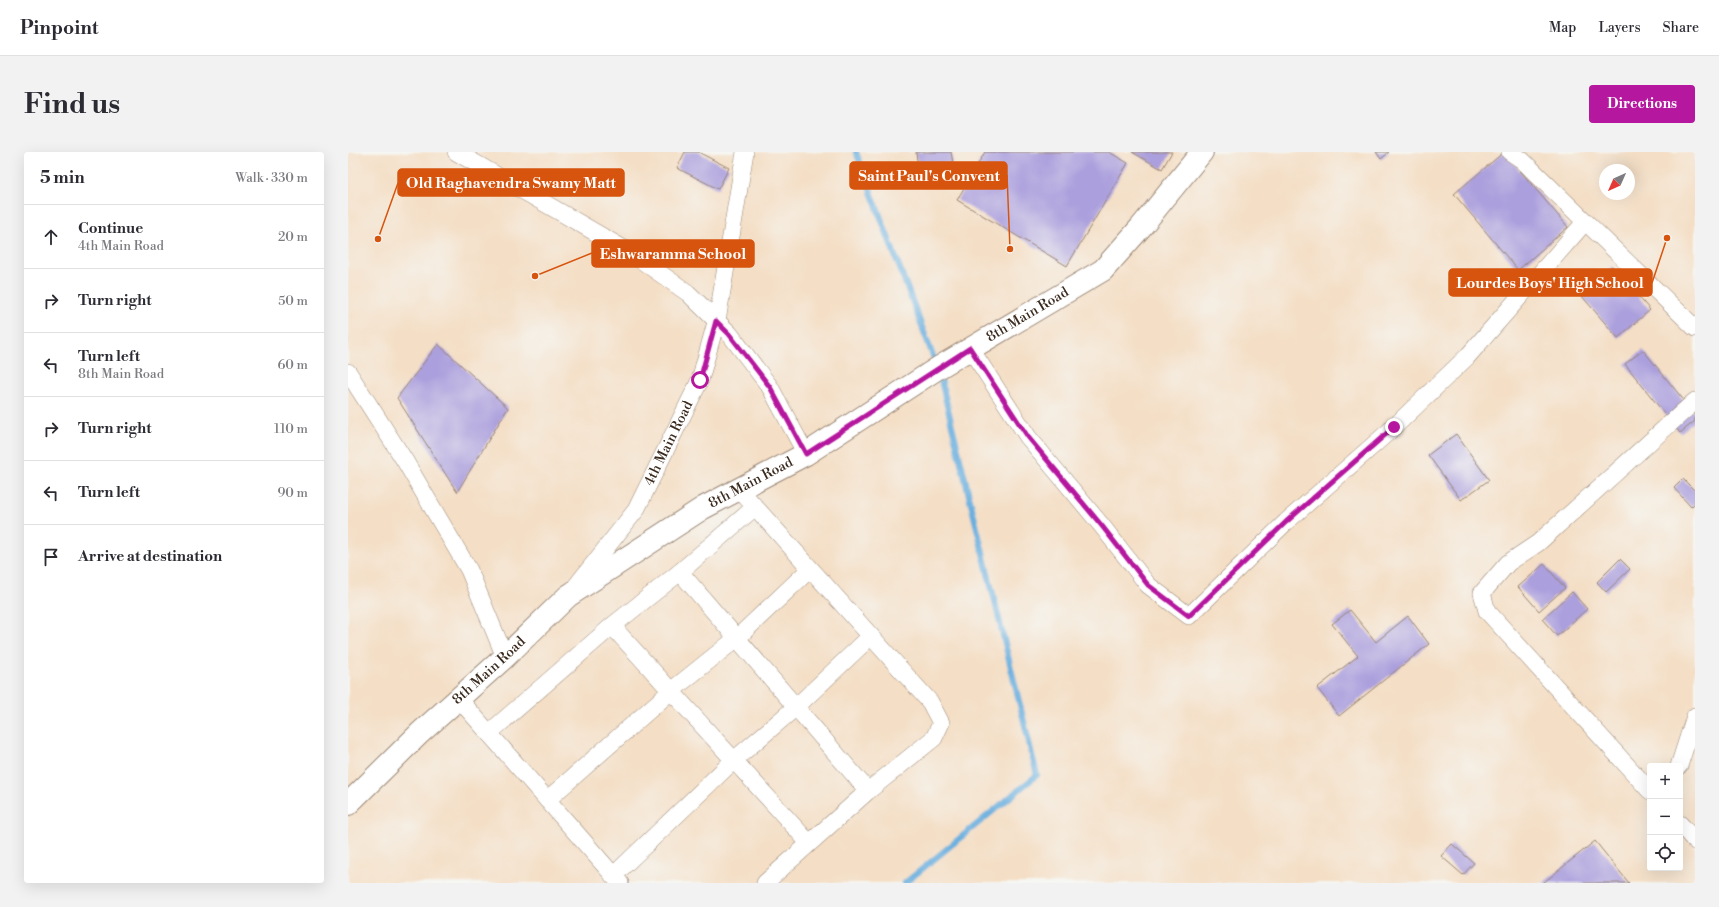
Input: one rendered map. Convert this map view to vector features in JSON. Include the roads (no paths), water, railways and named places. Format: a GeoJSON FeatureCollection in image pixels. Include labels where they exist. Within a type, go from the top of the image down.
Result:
{"type":"FeatureCollection","features":[{"type":"Feature","properties":{"kind":"street"},"geometry":{"type":"LineString","coordinates":[[456,152],[631,253],[688,293],[729,334],[770,387],[806,454]]}},
{"type":"Feature","properties":{"kind":"street","name":"8th Main Road"},"geometry":{"type":"LineString","coordinates":[[349,799],[505,657],[568,596],[703,508],[806,454],[970,348],[1103,270],[1141,227],[1202,152]]}},
{"type":"Feature","properties":{"kind":"street"},"geometry":{"type":"LineString","coordinates":[[1510,152],[1522,160],[1695,328]]}},
{"type":"Feature","properties":{"kind":"street","name":"4th Main Road"},"geometry":{"type":"LineString","coordinates":[[568,596],[636,510],[700,380],[716,321],[744,153]]}},
{"type":"Feature","properties":{"kind":"street"},"geometry":{"type":"LineString","coordinates":[[970,348],[1028,437],[1102,526],[1148,585],[1189,616],[1286,522],[1394,427],[1466,357],[1585,222]]}},
{"type":"Feature","properties":{"kind":"street"},"geometry":{"type":"LineString","coordinates":[[348,372],[405,461],[469,570],[505,657]]}},
{"type":"Feature","properties":{"kind":"street"},"geometry":{"type":"LineString","coordinates":[[1647,788],[1487,611],[1482,593],[1508,563],[1538,543],[1695,401]]}},
{"type":"Feature","properties":{"kind":"street"},"geometry":{"type":"LineString","coordinates":[[739,489],[930,702],[941,723],[934,738],[868,791],[765,883]]}},
{"type":"Feature","properties":{"kind":"street"},"geometry":{"type":"LineString","coordinates":[[489,733],[612,626],[680,572],[755,507]]}},
{"type":"Feature","properties":{"kind":"street"},"geometry":{"type":"LineString","coordinates":[[547,800],[671,691],[737,638],[810,569]]}},
{"type":"Feature","properties":{"kind":"street"},"geometry":{"type":"LineString","coordinates":[[680,572],[868,791]]}},
{"type":"Feature","properties":{"kind":"street"},"geometry":{"type":"LineString","coordinates":[[612,626],[809,843]]}},
{"type":"Feature","properties":{"kind":"street"},"geometry":{"type":"LineString","coordinates":[[458,699],[617,879],[734,760],[796,706],[871,636]]}},
{"type":"Feature","properties":{"kind":"street"},"geometry":{"type":"LineString","coordinates":[[1680,763],[1695,716]]}},
{"type":"Feature","properties":{"kind":"street"},"geometry":{"type":"LineString","coordinates":[[1683,827],[1695,841]]}},
{"type":"Feature","properties":{"kind":"waterway"},"geometry":{"type":"LineString","coordinates":[[856,152],[936,364]]}},
{"type":"Feature","properties":{"kind":"waterway"},"geometry":{"type":"LineString","coordinates":[[905,883],[1037,775],[939,372]]}},
{"type":"Feature","properties":{"kind":"place","name":"Lourdes Boys' High School"},"geometry":{"type":"Point","coordinates":[1667,238]}},
{"type":"Feature","properties":{"kind":"place","name":"Old Raghavendra Swamy Matt"},"geometry":{"type":"Point","coordinates":[378,239]}},
{"type":"Feature","properties":{"kind":"place","name":"Saint Paul's Convent"},"geometry":{"type":"Point","coordinates":[1010,249]}},
{"type":"Feature","properties":{"kind":"place","name":"Eshwaramma School"},"geometry":{"type":"Point","coordinates":[535,276]}}]}
